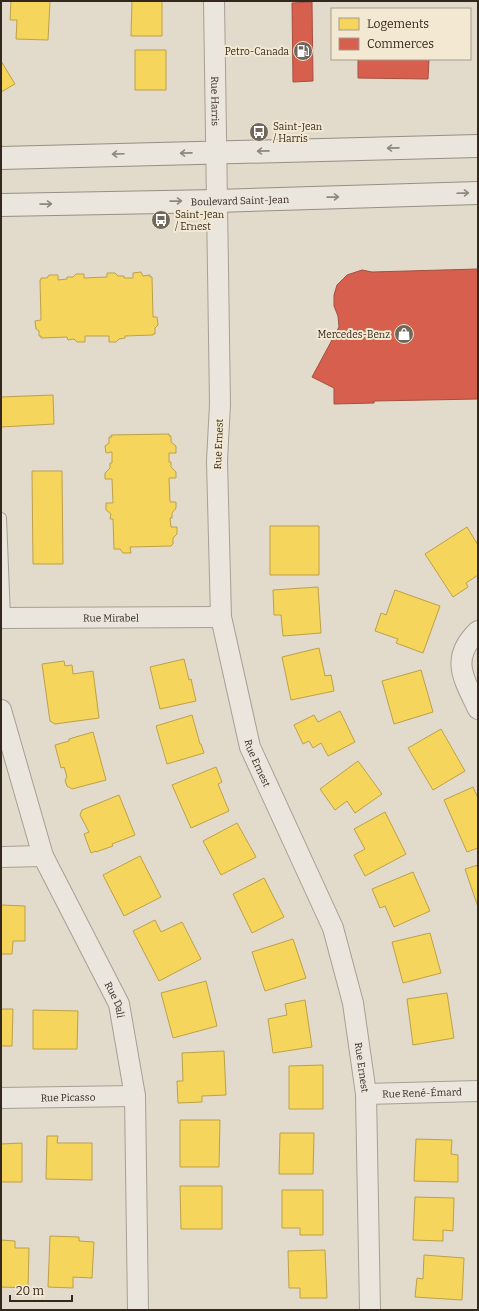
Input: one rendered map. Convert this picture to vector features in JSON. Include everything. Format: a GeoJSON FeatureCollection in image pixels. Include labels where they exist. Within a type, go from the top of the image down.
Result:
{"type":"FeatureCollection","features":[{"type":"Feature","properties":{"kind":"main road"},"geometry":{"type":"LineString","coordinates":[[1,158],[478,146]]}},
{"type":"Feature","properties":{"kind":"main road","name":"Boulevard Saint-Jean"},"geometry":{"type":"LineString","coordinates":[[1,205],[217,201],[478,193]]}},
{"type":"Feature","properties":{"kind":"street","name":"Rue Harris"},"geometry":{"type":"LineString","coordinates":[[214,1],[217,201]]}},
{"type":"Feature","properties":{"kind":"street","name":"Rue Ernest"},"geometry":{"type":"LineString","coordinates":[[217,201],[220,404],[217,461],[221,617],[250,747],[333,928],[353,1003],[366,1094],[370,1310]]}},
{"type":"Feature","properties":{"kind":"street","name":"Rue Mirabel"},"geometry":{"type":"LineString","coordinates":[[3,618],[221,617]]}},
{"type":"Feature","properties":{"kind":"street"},"geometry":{"type":"LineString","coordinates":[[478,632],[470,639],[461,656],[462,675],[478,709]]}},
{"type":"Feature","properties":{"kind":"street","name":"Rue Dali"},"geometry":{"type":"LineString","coordinates":[[1,710],[43,856],[119,1004],[135,1096],[138,1310]]}},
{"type":"Feature","properties":{"kind":"street"},"geometry":{"type":"LineString","coordinates":[[1,857],[43,856]]}},
{"type":"Feature","properties":{"kind":"street","name":"Rue René-Émard"},"geometry":{"type":"LineString","coordinates":[[366,1094],[478,1091]]}},
{"type":"Feature","properties":{"kind":"street","name":"Rue Picasso"},"geometry":{"type":"LineString","coordinates":[[1,1098],[135,1096]]}},
{"type":"Feature","properties":{"kind":"lane"},"geometry":{"type":"LineString","coordinates":[[1,518],[3,618]]}},
{"type":"Feature","properties":{"kind":"building: Logements"},"geometry":{"type":"Polygon","coordinates":[[[11,1],[50,1],[48,40],[16,39],[17,20],[10,20],[11,1]]]}},
{"type":"Feature","properties":{"kind":"building: Logements"},"geometry":{"type":"Polygon","coordinates":[[[132,1],[162,1],[162,36],[131,36],[132,1]]]}},
{"type":"Feature","properties":{"kind":"building: Logements"},"geometry":{"type":"Polygon","coordinates":[[[135,50],[166,50],[166,90],[135,90],[135,50]]]}},
{"type":"Feature","properties":{"kind":"building: Logements"},"geometry":{"type":"Polygon","coordinates":[[[1,61],[15,84],[1,92],[1,61]]]}},
{"type":"Feature","properties":{"kind":"building: Logements"},"geometry":{"type":"Polygon","coordinates":[[[141,272],[143,276],[150,275],[150,277],[152,277],[153,317],[157,317],[158,325],[155,328],[155,334],[125,336],[125,338],[119,339],[116,342],[109,342],[109,336],[85,336],[85,342],[77,342],[74,339],[68,340],[67,337],[41,338],[41,336],[39,336],[39,331],[36,329],[35,321],[41,320],[41,278],[47,278],[49,275],[58,275],[58,280],[67,279],[67,277],[73,277],[76,274],[84,274],[84,278],[107,277],[107,273],[115,273],[118,276],[124,276],[124,278],[133,278],[133,273],[141,272]]]}},
{"type":"Feature","properties":{"kind":"building: Logements"},"geometry":{"type":"Polygon","coordinates":[[[53,395],[54,424],[1,427],[1,397],[53,395]]]}},
{"type":"Feature","properties":{"kind":"building: Logements"},"geometry":{"type":"Polygon","coordinates":[[[169,434],[169,436],[171,436],[171,442],[176,446],[176,453],[169,453],[169,462],[171,462],[171,467],[176,472],[176,478],[169,478],[170,502],[176,502],[176,508],[172,513],[172,518],[170,518],[171,527],[177,527],[177,534],[173,538],[173,544],[171,546],[130,547],[131,553],[123,553],[120,549],[114,549],[113,519],[110,519],[111,514],[106,510],[106,503],[113,503],[112,479],[105,479],[105,473],[110,468],[110,463],[112,463],[112,452],[106,453],[105,446],[109,443],[109,437],[112,437],[111,435],[169,434]]]}},
{"type":"Feature","properties":{"kind":"building: Logements"},"geometry":{"type":"Polygon","coordinates":[[[32,471],[62,471],[63,564],[33,564],[32,471]]]}},
{"type":"Feature","properties":{"kind":"building: Logements"},"geometry":{"type":"Polygon","coordinates":[[[270,526],[319,526],[319,575],[270,575],[270,526]]]}},
{"type":"Feature","properties":{"kind":"building: Logements"},"geometry":{"type":"Polygon","coordinates":[[[467,527],[478,545],[478,575],[466,583],[468,587],[453,597],[425,554],[467,527]]]}},
{"type":"Feature","properties":{"kind":"building: Logements"},"geometry":{"type":"Polygon","coordinates":[[[318,587],[321,633],[283,636],[281,615],[274,615],[273,590],[318,587]]]}},
{"type":"Feature","properties":{"kind":"building: Logements"},"geometry":{"type":"Polygon","coordinates":[[[395,590],[440,606],[423,653],[396,643],[398,639],[375,631],[381,613],[386,615],[395,590]]]}},
{"type":"Feature","properties":{"kind":"building: Logements"},"geometry":{"type":"Polygon","coordinates":[[[319,648],[325,676],[331,675],[334,691],[291,700],[282,657],[319,648]]]}},
{"type":"Feature","properties":{"kind":"building: Logements"},"geometry":{"type":"Polygon","coordinates":[[[184,659],[189,680],[191,679],[196,701],[160,709],[150,667],[184,659]]]}},
{"type":"Feature","properties":{"kind":"building: Logements"},"geometry":{"type":"Polygon","coordinates":[[[64,661],[65,666],[72,665],[73,674],[93,671],[99,718],[55,724],[50,721],[42,664],[64,661]]]}},
{"type":"Feature","properties":{"kind":"building: Logements"},"geometry":{"type":"Polygon","coordinates":[[[421,670],[433,712],[394,724],[382,681],[421,670]]]}},
{"type":"Feature","properties":{"kind":"building: Logements"},"geometry":{"type":"Polygon","coordinates":[[[340,711],[355,742],[328,756],[321,743],[313,748],[309,741],[303,744],[294,725],[314,715],[318,722],[340,711]]]}},
{"type":"Feature","properties":{"kind":"building: Logements"},"geometry":{"type":"Polygon","coordinates":[[[192,715],[204,753],[167,764],[156,726],[192,715]]]}},
{"type":"Feature","properties":{"kind":"building: Logements"},"geometry":{"type":"Polygon","coordinates":[[[441,729],[465,771],[433,790],[408,748],[441,729]]]}},
{"type":"Feature","properties":{"kind":"building: Logements"},"geometry":{"type":"Polygon","coordinates":[[[93,732],[106,780],[72,789],[67,786],[65,780],[67,777],[64,767],[61,768],[55,745],[93,732]]]}},
{"type":"Feature","properties":{"kind":"building: Logements"},"geometry":{"type":"Polygon","coordinates":[[[358,761],[382,794],[355,813],[347,801],[335,810],[320,789],[358,761]]]}},
{"type":"Feature","properties":{"kind":"building: Logements"},"geometry":{"type":"Polygon","coordinates":[[[216,767],[222,782],[218,784],[229,811],[191,828],[172,785],[216,767]]]}},
{"type":"Feature","properties":{"kind":"building: Logements"},"geometry":{"type":"Polygon","coordinates":[[[473,787],[478,798],[478,848],[467,852],[444,800],[473,787]]]}},
{"type":"Feature","properties":{"kind":"building: Logements"},"geometry":{"type":"Polygon","coordinates":[[[119,795],[135,835],[112,844],[113,846],[91,853],[84,834],[89,832],[80,815],[82,810],[119,795]]]}},
{"type":"Feature","properties":{"kind":"building: Logements"},"geometry":{"type":"Polygon","coordinates":[[[385,812],[406,854],[365,876],[354,855],[365,849],[354,829],[385,812]]]}},
{"type":"Feature","properties":{"kind":"building: Logements"},"geometry":{"type":"Polygon","coordinates":[[[237,823],[256,857],[221,875],[203,841],[237,823]]]}},
{"type":"Feature","properties":{"kind":"building: Logements"},"geometry":{"type":"Polygon","coordinates":[[[140,856],[161,897],[124,916],[103,875],[140,856]]]}},
{"type":"Feature","properties":{"kind":"building: Logements"},"geometry":{"type":"Polygon","coordinates":[[[478,865],[478,907],[465,869],[478,865]]]}},
{"type":"Feature","properties":{"kind":"building: Logements"},"geometry":{"type":"Polygon","coordinates":[[[413,872],[430,911],[394,927],[385,906],[380,908],[372,889],[413,872]]]}},
{"type":"Feature","properties":{"kind":"building: Logements"},"geometry":{"type":"Polygon","coordinates":[[[264,878],[284,917],[252,933],[233,894],[264,878]]]}},
{"type":"Feature","properties":{"kind":"building: Logements"},"geometry":{"type":"Polygon","coordinates":[[[1,905],[25,906],[25,941],[13,941],[12,954],[1,954],[1,905]]]}},
{"type":"Feature","properties":{"kind":"building: Logements"},"geometry":{"type":"Polygon","coordinates":[[[155,920],[161,932],[182,922],[201,959],[159,981],[133,931],[155,920]]]}},
{"type":"Feature","properties":{"kind":"building: Logements"},"geometry":{"type":"Polygon","coordinates":[[[430,933],[441,973],[403,983],[392,942],[430,933]]]}},
{"type":"Feature","properties":{"kind":"building: Logements"},"geometry":{"type":"Polygon","coordinates":[[[293,939],[306,978],[265,991],[252,952],[293,939]]]}},
{"type":"Feature","properties":{"kind":"building: Logements"},"geometry":{"type":"Polygon","coordinates":[[[206,981],[217,1026],[173,1038],[161,993],[206,981]]]}},
{"type":"Feature","properties":{"kind":"building: Logements"},"geometry":{"type":"Polygon","coordinates":[[[447,993],[454,1038],[413,1045],[407,999],[447,993]]]}},
{"type":"Feature","properties":{"kind":"building: Logements"},"geometry":{"type":"Polygon","coordinates":[[[305,1000],[312,1047],[273,1053],[268,1019],[287,1015],[285,1004],[305,1000]]]}},
{"type":"Feature","properties":{"kind":"building: Logements"},"geometry":{"type":"Polygon","coordinates":[[[1,1009],[13,1009],[12,1046],[1,1046],[1,1009]]]}},
{"type":"Feature","properties":{"kind":"building: Logements"},"geometry":{"type":"Polygon","coordinates":[[[33,1010],[78,1011],[77,1049],[33,1049],[33,1010]]]}},
{"type":"Feature","properties":{"kind":"building: Logements"},"geometry":{"type":"Polygon","coordinates":[[[224,1051],[226,1095],[202,1096],[202,1102],[178,1103],[177,1081],[183,1081],[182,1053],[224,1051]]]}},
{"type":"Feature","properties":{"kind":"building: Logements"},"geometry":{"type":"Polygon","coordinates":[[[323,1065],[323,1109],[289,1109],[289,1066],[323,1065]]]}},
{"type":"Feature","properties":{"kind":"building: Logements"},"geometry":{"type":"Polygon","coordinates":[[[180,1120],[220,1120],[219,1167],[180,1167],[180,1120]]]}},
{"type":"Feature","properties":{"kind":"building: Logements"},"geometry":{"type":"Polygon","coordinates":[[[280,1133],[314,1133],[313,1174],[279,1174],[280,1133]]]}},
{"type":"Feature","properties":{"kind":"building: Logements"},"geometry":{"type":"Polygon","coordinates":[[[47,1136],[58,1136],[57,1143],[92,1143],[92,1180],[46,1179],[47,1136]]]}},
{"type":"Feature","properties":{"kind":"building: Logements"},"geometry":{"type":"Polygon","coordinates":[[[416,1139],[452,1140],[451,1154],[458,1155],[458,1182],[414,1181],[416,1139]]]}},
{"type":"Feature","properties":{"kind":"building: Logements"},"geometry":{"type":"Polygon","coordinates":[[[22,1143],[22,1182],[1,1182],[1,1144],[22,1143]]]}},
{"type":"Feature","properties":{"kind":"building: Logements"},"geometry":{"type":"Polygon","coordinates":[[[180,1186],[222,1186],[222,1229],[181,1229],[180,1186]]]}},
{"type":"Feature","properties":{"kind":"building: Logements"},"geometry":{"type":"Polygon","coordinates":[[[282,1190],[323,1190],[323,1235],[300,1235],[300,1228],[282,1228],[282,1190]]]}},
{"type":"Feature","properties":{"kind":"building: Logements"},"geometry":{"type":"Polygon","coordinates":[[[415,1197],[454,1198],[453,1231],[443,1230],[443,1241],[413,1240],[415,1197]]]}},
{"type":"Feature","properties":{"kind":"building: Logements"},"geometry":{"type":"Polygon","coordinates":[[[50,1236],[79,1237],[79,1241],[94,1242],[92,1278],[73,1277],[73,1288],[48,1287],[50,1236]]]}},
{"type":"Feature","properties":{"kind":"building: Logements"},"geometry":{"type":"Polygon","coordinates":[[[1,1240],[15,1241],[15,1248],[29,1248],[28,1288],[1,1287],[1,1240]]]}},
{"type":"Feature","properties":{"kind":"building: Logements"},"geometry":{"type":"Polygon","coordinates":[[[325,1250],[327,1298],[300,1298],[300,1288],[289,1288],[288,1251],[325,1250]]]}},
{"type":"Feature","properties":{"kind":"building: Logements"},"geometry":{"type":"Polygon","coordinates":[[[424,1255],[464,1258],[462,1300],[415,1297],[417,1278],[423,1279],[424,1255]]]}},
{"type":"Feature","properties":{"kind":"building: Commerces"},"geometry":{"type":"Polygon","coordinates":[[[312,2],[313,81],[293,82],[292,3],[312,2]]]}},
{"type":"Feature","properties":{"kind":"building: Commerces"},"geometry":{"type":"Polygon","coordinates":[[[358,60],[429,60],[428,79],[358,78],[358,60]]]}},
{"type":"Feature","properties":{"kind":"building: Commerces"},"geometry":{"type":"Polygon","coordinates":[[[478,269],[478,399],[374,401],[374,403],[334,404],[334,388],[312,377],[339,327],[338,316],[334,306],[334,295],[337,285],[347,275],[362,270],[372,272],[478,269]]]}},
{"type":"Feature","properties":{"kind":"place","name":"Petro-Canada"},"geometry":{"type":"Point","coordinates":[303,51]}},
{"type":"Feature","properties":{"kind":"place","name":"Saint-Jean / Harris"},"geometry":{"type":"Point","coordinates":[259,132]}},
{"type":"Feature","properties":{"kind":"place","name":"Saint-Jean / Ernest"},"geometry":{"type":"Point","coordinates":[161,220]}},
{"type":"Feature","properties":{"kind":"place","name":"Mercedes-Benz"},"geometry":{"type":"Point","coordinates":[404,334]}}]}
